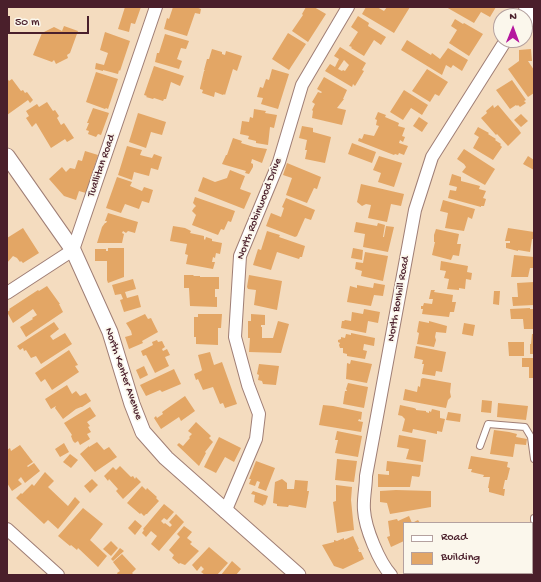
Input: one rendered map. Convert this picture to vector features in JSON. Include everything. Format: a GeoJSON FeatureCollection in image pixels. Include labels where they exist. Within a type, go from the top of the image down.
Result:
{"type":"FeatureCollection","features":[{"type":"Feature","properties":{"kind":"street","name":"Tuallitan Road"},"geometry":{"type":"LineString","coordinates":[[73,250],[156,7]]}},
{"type":"Feature","properties":{"kind":"street","name":"North Robinwood Drive"},"geometry":{"type":"LineString","coordinates":[[225,512],[256,439],[259,414],[248,385],[235,337],[240,256],[279,162],[302,85],[348,7]]}},
{"type":"Feature","properties":{"kind":"street"},"geometry":{"type":"LineString","coordinates":[[531,7],[534,20]]}},
{"type":"Feature","properties":{"kind":"street","name":"North Bonhill Road"},"geometry":{"type":"LineString","coordinates":[[390,575],[371,540],[364,510],[366,476],[415,210],[432,157],[501,48]]}},
{"type":"Feature","properties":{"kind":"street","name":"North Kenter Avenue"},"geometry":{"type":"LineString","coordinates":[[7,156],[73,250],[110,332],[132,404],[143,432],[166,458],[225,512],[298,575]]}},
{"type":"Feature","properties":{"kind":"street"},"geometry":{"type":"LineString","coordinates":[[7,293],[73,250]]}},
{"type":"Feature","properties":{"kind":"street"},"geometry":{"type":"LineString","coordinates":[[7,529],[58,575]]}},
{"type":"Feature","properties":{"kind":"lane"},"geometry":{"type":"LineString","coordinates":[[480,446],[488,424],[525,426],[531,437],[534,459]]}},
{"type":"Feature","properties":{"kind":"building"},"geometry":{"type":"Polygon","coordinates":[[[125,7],[141,7],[135,24],[131,23],[129,32],[118,29],[125,7]]]}},
{"type":"Feature","properties":{"kind":"building"},"geometry":{"type":"Polygon","coordinates":[[[173,7],[196,7],[201,9],[200,14],[195,13],[187,36],[164,29],[167,18],[169,19],[173,7]]]}},
{"type":"Feature","properties":{"kind":"building"},"geometry":{"type":"Polygon","coordinates":[[[306,7],[314,7],[326,14],[308,42],[292,31],[303,15],[302,14],[306,7]]]}},
{"type":"Feature","properties":{"kind":"building"},"geometry":{"type":"Polygon","coordinates":[[[366,7],[377,7],[384,11],[387,7],[410,7],[394,33],[362,14],[366,7]]]}},
{"type":"Feature","properties":{"kind":"building"},"geometry":{"type":"Polygon","coordinates":[[[446,7],[496,7],[493,8],[493,12],[490,17],[481,12],[474,23],[446,7]]]}},
{"type":"Feature","properties":{"kind":"building"},"geometry":{"type":"Polygon","coordinates":[[[358,16],[369,23],[368,26],[386,37],[381,45],[374,40],[364,56],[349,46],[358,32],[351,27],[358,16]]]}},
{"type":"Feature","properties":{"kind":"building"},"geometry":{"type":"Polygon","coordinates":[[[455,19],[483,34],[469,56],[449,43],[457,30],[451,26],[455,19]]]}},
{"type":"Feature","properties":{"kind":"building"},"geometry":{"type":"Polygon","coordinates":[[[64,26],[78,31],[70,53],[67,55],[68,58],[56,64],[54,60],[52,62],[33,55],[42,33],[54,27],[62,31],[64,26]]]}},
{"type":"Feature","properties":{"kind":"building"},"geometry":{"type":"Polygon","coordinates":[[[105,32],[130,41],[118,74],[95,69],[96,63],[104,65],[108,53],[100,50],[105,32]]]}},
{"type":"Feature","properties":{"kind":"building"},"geometry":{"type":"Polygon","coordinates":[[[288,33],[306,44],[289,70],[272,59],[288,33]]]}},
{"type":"Feature","properties":{"kind":"building"},"geometry":{"type":"Polygon","coordinates":[[[165,34],[189,41],[186,49],[181,48],[177,59],[182,61],[179,69],[155,62],[165,34]]]}},
{"type":"Feature","properties":{"kind":"building"},"geometry":{"type":"Polygon","coordinates":[[[407,40],[431,55],[432,53],[440,59],[448,48],[468,60],[462,71],[453,65],[451,68],[446,65],[442,75],[401,50],[407,40]]]}},
{"type":"Feature","properties":{"kind":"building"},"geometry":{"type":"Polygon","coordinates":[[[340,47],[366,63],[362,70],[364,71],[355,86],[353,84],[352,87],[325,71],[330,64],[335,67],[339,59],[334,56],[340,47]],[[344,60],[338,69],[345,71],[349,65],[344,60]]]}},
{"type":"Feature","properties":{"kind":"building"},"geometry":{"type":"Polygon","coordinates":[[[212,49],[222,52],[222,54],[225,55],[226,51],[242,56],[237,71],[233,69],[225,95],[215,92],[214,97],[202,93],[203,90],[200,89],[207,59],[209,59],[212,49]]]}},
{"type":"Feature","properties":{"kind":"building"},"geometry":{"type":"Polygon","coordinates":[[[531,49],[532,61],[528,61],[534,70],[534,93],[528,97],[508,69],[519,61],[519,50],[531,49]]]}},
{"type":"Feature","properties":{"kind":"building"},"geometry":{"type":"Polygon","coordinates":[[[154,66],[184,76],[180,86],[171,82],[166,99],[163,101],[146,97],[147,96],[144,95],[154,66]]]}},
{"type":"Feature","properties":{"kind":"building"},"geometry":{"type":"Polygon","coordinates":[[[272,69],[289,74],[278,109],[261,104],[263,98],[257,97],[260,87],[263,88],[266,79],[269,80],[272,69]]]}},
{"type":"Feature","properties":{"kind":"building"},"geometry":{"type":"Polygon","coordinates":[[[427,69],[448,82],[439,96],[435,94],[430,102],[412,91],[427,69]]]}},
{"type":"Feature","properties":{"kind":"building"},"geometry":{"type":"Polygon","coordinates":[[[96,72],[118,79],[108,109],[86,102],[96,72]]]}},
{"type":"Feature","properties":{"kind":"building"},"geometry":{"type":"Polygon","coordinates":[[[324,77],[347,90],[344,99],[337,108],[346,110],[342,125],[312,118],[312,110],[315,104],[312,102],[318,92],[322,92],[317,89],[324,77]]]}},
{"type":"Feature","properties":{"kind":"building"},"geometry":{"type":"Polygon","coordinates":[[[7,78],[9,81],[12,79],[21,91],[23,90],[25,93],[27,92],[33,100],[30,103],[28,100],[7,115],[7,78]]]}},
{"type":"Feature","properties":{"kind":"building"},"geometry":{"type":"Polygon","coordinates":[[[512,80],[526,100],[524,101],[526,103],[520,107],[516,105],[510,109],[496,90],[512,80]]]}},
{"type":"Feature","properties":{"kind":"building"},"geometry":{"type":"Polygon","coordinates":[[[404,90],[428,105],[422,115],[411,108],[403,120],[390,112],[404,90]]]}},
{"type":"Feature","properties":{"kind":"building"},"geometry":{"type":"Polygon","coordinates":[[[47,102],[53,111],[55,110],[59,116],[57,118],[61,125],[64,123],[74,138],[67,142],[65,139],[51,148],[36,123],[32,127],[26,118],[29,116],[26,111],[37,104],[39,107],[47,102]]]}},
{"type":"Feature","properties":{"kind":"building"},"geometry":{"type":"Polygon","coordinates":[[[493,105],[494,108],[498,105],[521,133],[508,146],[481,118],[493,105]]]}},
{"type":"Feature","properties":{"kind":"building"},"geometry":{"type":"Polygon","coordinates":[[[93,108],[109,113],[101,135],[98,134],[96,137],[88,134],[89,131],[86,130],[93,108]]]}},
{"type":"Feature","properties":{"kind":"building"},"geometry":{"type":"Polygon","coordinates":[[[254,109],[277,115],[274,128],[270,127],[268,145],[256,143],[256,141],[248,139],[249,136],[240,134],[242,121],[249,122],[250,117],[253,118],[254,109]]]}},
{"type":"Feature","properties":{"kind":"building"},"geometry":{"type":"Polygon","coordinates":[[[378,112],[399,123],[398,126],[405,128],[402,136],[405,137],[403,142],[400,140],[399,143],[408,146],[404,155],[399,153],[398,155],[394,155],[358,141],[359,138],[362,139],[364,134],[374,136],[379,126],[376,125],[377,120],[375,119],[378,112]]]}},
{"type":"Feature","properties":{"kind":"building"},"geometry":{"type":"Polygon","coordinates":[[[138,113],[166,122],[162,135],[151,132],[146,148],[129,142],[138,113]]]}},
{"type":"Feature","properties":{"kind":"building"},"geometry":{"type":"Polygon","coordinates":[[[521,114],[528,121],[521,127],[514,120],[521,114]]]}},
{"type":"Feature","properties":{"kind":"building"},"geometry":{"type":"Polygon","coordinates":[[[419,117],[428,123],[422,132],[413,126],[419,117]]]}},
{"type":"Feature","properties":{"kind":"building"},"geometry":{"type":"Polygon","coordinates":[[[302,126],[313,128],[313,132],[331,137],[325,163],[305,159],[307,140],[299,138],[302,126]]]}},
{"type":"Feature","properties":{"kind":"building"},"geometry":{"type":"Polygon","coordinates":[[[478,127],[489,133],[488,134],[501,144],[500,145],[502,147],[493,160],[473,148],[479,137],[474,134],[478,127]]]}},
{"type":"Feature","properties":{"kind":"building"},"geometry":{"type":"Polygon","coordinates":[[[233,138],[242,141],[241,143],[267,149],[262,163],[252,159],[251,163],[253,164],[253,167],[249,174],[245,173],[246,171],[222,164],[233,138]]]}},
{"type":"Feature","properties":{"kind":"building"},"geometry":{"type":"Polygon","coordinates":[[[352,143],[376,152],[372,163],[348,154],[352,143]]]}},
{"type":"Feature","properties":{"kind":"building"},"geometry":{"type":"Polygon","coordinates":[[[127,146],[142,150],[140,155],[152,158],[154,154],[162,157],[158,170],[151,168],[149,176],[134,172],[132,180],[118,175],[127,146]]]}},
{"type":"Feature","properties":{"kind":"building"},"geometry":{"type":"Polygon","coordinates":[[[464,149],[495,169],[485,185],[462,172],[466,167],[457,159],[464,149]]]}},
{"type":"Feature","properties":{"kind":"building"},"geometry":{"type":"Polygon","coordinates":[[[85,151],[98,155],[86,193],[79,191],[76,200],[64,196],[49,179],[62,167],[66,172],[70,168],[75,169],[78,160],[82,161],[85,151]]]}},
{"type":"Feature","properties":{"kind":"building"},"geometry":{"type":"Polygon","coordinates":[[[379,156],[402,163],[394,187],[378,182],[381,173],[373,170],[379,156]]]}},
{"type":"Feature","properties":{"kind":"building"},"geometry":{"type":"Polygon","coordinates":[[[528,156],[534,160],[534,170],[523,164],[528,156]]]}},
{"type":"Feature","properties":{"kind":"building"},"geometry":{"type":"Polygon","coordinates":[[[287,163],[321,177],[317,189],[314,188],[307,203],[286,195],[292,178],[283,175],[287,163]]]}},
{"type":"Feature","properties":{"kind":"building"},"geometry":{"type":"Polygon","coordinates":[[[230,170],[245,176],[240,189],[251,193],[244,209],[198,191],[203,177],[215,182],[227,178],[230,170]]]}},
{"type":"Feature","properties":{"kind":"building"},"geometry":{"type":"Polygon","coordinates":[[[452,174],[461,177],[461,181],[480,186],[479,189],[486,191],[483,198],[486,199],[484,206],[481,207],[448,198],[450,190],[456,191],[457,187],[449,185],[452,174]]]}},
{"type":"Feature","properties":{"kind":"building"},"geometry":{"type":"Polygon","coordinates":[[[117,177],[132,182],[130,186],[142,191],[144,187],[153,190],[149,203],[142,201],[139,209],[125,204],[121,213],[106,208],[117,177]]]}},
{"type":"Feature","properties":{"kind":"building"},"geometry":{"type":"Polygon","coordinates":[[[361,184],[404,194],[401,206],[391,204],[387,222],[368,218],[371,205],[366,204],[362,206],[357,202],[361,184]]]}},
{"type":"Feature","properties":{"kind":"building"},"geometry":{"type":"Polygon","coordinates":[[[195,197],[235,211],[231,222],[228,221],[224,230],[221,229],[218,235],[192,225],[196,215],[192,211],[196,206],[193,203],[195,197]]]}},
{"type":"Feature","properties":{"kind":"building"},"geometry":{"type":"Polygon","coordinates":[[[286,198],[315,210],[311,220],[305,218],[297,236],[295,237],[266,226],[271,213],[281,217],[284,208],[282,207],[286,198]]]}},
{"type":"Feature","properties":{"kind":"building"},"geometry":{"type":"Polygon","coordinates":[[[443,200],[475,209],[472,219],[468,217],[464,231],[445,228],[448,213],[440,211],[443,200]]]}},
{"type":"Feature","properties":{"kind":"building"},"geometry":{"type":"Polygon","coordinates":[[[108,213],[138,222],[135,233],[128,231],[126,233],[123,231],[122,233],[124,234],[122,243],[97,243],[102,227],[107,221],[105,221],[108,213]]]}},
{"type":"Feature","properties":{"kind":"building"},"geometry":{"type":"Polygon","coordinates":[[[356,222],[377,226],[378,223],[385,225],[383,237],[386,226],[394,227],[388,252],[363,247],[365,234],[354,232],[356,222]]]}},
{"type":"Feature","properties":{"kind":"building"},"geometry":{"type":"Polygon","coordinates":[[[173,226],[185,228],[191,231],[190,233],[204,236],[205,240],[206,237],[212,239],[212,241],[222,243],[220,254],[216,253],[215,258],[213,257],[212,262],[215,262],[213,269],[186,264],[188,255],[185,254],[187,244],[170,241],[173,226]]]}},
{"type":"Feature","properties":{"kind":"building"},"geometry":{"type":"Polygon","coordinates":[[[23,228],[39,253],[23,263],[13,256],[7,263],[7,238],[23,228]]]}},
{"type":"Feature","properties":{"kind":"building"},"geometry":{"type":"Polygon","coordinates":[[[508,228],[534,232],[530,252],[506,248],[506,243],[510,243],[510,241],[505,241],[508,228]]]}},
{"type":"Feature","properties":{"kind":"building"},"geometry":{"type":"Polygon","coordinates":[[[436,229],[459,234],[457,244],[461,244],[459,256],[453,255],[451,260],[432,255],[436,229]]]}},
{"type":"Feature","properties":{"kind":"building"},"geometry":{"type":"Polygon","coordinates":[[[267,231],[305,246],[302,257],[299,259],[277,252],[271,270],[253,265],[258,249],[261,250],[267,231]]]}},
{"type":"Feature","properties":{"kind":"building"},"geometry":{"type":"Polygon","coordinates":[[[108,248],[124,248],[124,277],[108,283],[107,261],[95,261],[95,249],[106,249],[106,251],[108,251],[108,248]]]}},
{"type":"Feature","properties":{"kind":"building"},"geometry":{"type":"Polygon","coordinates":[[[353,248],[363,250],[362,260],[351,258],[353,248]]]}},
{"type":"Feature","properties":{"kind":"building"},"geometry":{"type":"Polygon","coordinates":[[[365,252],[388,256],[383,281],[361,276],[362,271],[355,269],[356,262],[363,263],[365,252]]]}},
{"type":"Feature","properties":{"kind":"building"},"geometry":{"type":"Polygon","coordinates":[[[514,255],[534,257],[533,268],[530,268],[528,277],[511,277],[514,255]]]}},
{"type":"Feature","properties":{"kind":"building"},"geometry":{"type":"Polygon","coordinates":[[[441,261],[468,266],[467,272],[472,273],[471,280],[466,279],[465,289],[447,289],[449,279],[444,278],[446,271],[440,270],[441,261]]]}},
{"type":"Feature","properties":{"kind":"building"},"geometry":{"type":"Polygon","coordinates":[[[184,275],[219,277],[219,289],[215,289],[217,307],[190,306],[189,288],[184,288],[184,275]]]}},
{"type":"Feature","properties":{"kind":"building"},"geometry":{"type":"Polygon","coordinates":[[[249,275],[282,281],[277,310],[254,305],[256,290],[248,289],[247,287],[249,275]]]}},
{"type":"Feature","properties":{"kind":"building"},"geometry":{"type":"Polygon","coordinates":[[[133,279],[136,289],[125,292],[127,298],[138,295],[141,307],[124,312],[120,300],[123,299],[121,294],[115,295],[112,285],[133,279]]]}},
{"type":"Feature","properties":{"kind":"building"},"geometry":{"type":"Polygon","coordinates":[[[534,282],[534,305],[513,306],[512,297],[518,297],[517,283],[534,282]]]}},
{"type":"Feature","properties":{"kind":"building"},"geometry":{"type":"Polygon","coordinates":[[[374,283],[385,285],[383,296],[374,295],[371,306],[347,302],[350,286],[357,288],[357,285],[373,288],[374,283]]]}},
{"type":"Feature","properties":{"kind":"building"},"geometry":{"type":"Polygon","coordinates":[[[47,286],[60,304],[63,312],[26,337],[20,327],[37,315],[33,309],[13,323],[7,312],[10,310],[9,309],[38,290],[39,291],[47,286]]]}},
{"type":"Feature","properties":{"kind":"building"},"geometry":{"type":"Polygon","coordinates":[[[431,290],[435,290],[434,292],[453,295],[452,302],[456,302],[454,312],[450,312],[449,317],[422,314],[423,309],[421,309],[421,306],[423,306],[424,303],[432,304],[433,299],[429,299],[431,290]]]}},
{"type":"Feature","properties":{"kind":"building"},"geometry":{"type":"Polygon","coordinates":[[[494,291],[500,291],[499,305],[493,304],[494,291]]]}},
{"type":"Feature","properties":{"kind":"building"},"geometry":{"type":"Polygon","coordinates":[[[364,309],[380,312],[378,323],[368,321],[366,333],[341,328],[342,321],[351,321],[352,312],[363,314],[364,309]]]}},
{"type":"Feature","properties":{"kind":"building"},"geometry":{"type":"Polygon","coordinates":[[[510,309],[534,309],[534,329],[524,329],[523,319],[511,319],[510,309]]]}},
{"type":"Feature","properties":{"kind":"building"},"geometry":{"type":"Polygon","coordinates":[[[145,314],[148,319],[151,318],[158,332],[142,341],[143,343],[129,349],[125,337],[132,335],[126,323],[145,314]]]}},
{"type":"Feature","properties":{"kind":"building"},"geometry":{"type":"Polygon","coordinates":[[[198,314],[222,314],[221,328],[218,328],[218,345],[196,344],[196,337],[194,337],[194,317],[198,317],[198,314]]]}},
{"type":"Feature","properties":{"kind":"building"},"geometry":{"type":"Polygon","coordinates":[[[251,314],[265,315],[265,325],[261,325],[262,338],[273,338],[278,321],[289,324],[281,353],[249,352],[250,338],[248,338],[248,321],[251,321],[251,314]]]}},
{"type":"Feature","properties":{"kind":"building"},"geometry":{"type":"Polygon","coordinates":[[[419,321],[429,323],[429,321],[447,326],[446,333],[436,332],[434,347],[417,344],[419,321]]]}},
{"type":"Feature","properties":{"kind":"building"},"geometry":{"type":"Polygon","coordinates":[[[54,322],[59,329],[50,336],[53,340],[65,333],[72,344],[41,364],[36,356],[31,358],[26,350],[24,351],[23,348],[20,350],[17,346],[54,322]]]}},
{"type":"Feature","properties":{"kind":"building"},"geometry":{"type":"Polygon","coordinates":[[[464,323],[475,325],[473,336],[462,334],[464,323]]]}},
{"type":"Feature","properties":{"kind":"building"},"geometry":{"type":"Polygon","coordinates":[[[351,333],[375,338],[374,346],[364,344],[363,350],[367,351],[365,359],[347,356],[347,354],[343,353],[343,348],[340,348],[340,343],[338,340],[341,339],[341,337],[345,338],[346,334],[351,335],[351,333]]]}},
{"type":"Feature","properties":{"kind":"building"},"geometry":{"type":"Polygon","coordinates":[[[532,334],[534,334],[534,354],[530,354],[530,344],[532,334]]]}},
{"type":"Feature","properties":{"kind":"building"},"geometry":{"type":"Polygon","coordinates":[[[157,340],[158,342],[162,341],[165,347],[162,349],[163,351],[167,349],[170,355],[165,357],[169,366],[155,373],[146,355],[143,356],[141,351],[153,345],[152,342],[157,340]]]}},
{"type":"Feature","properties":{"kind":"building"},"geometry":{"type":"Polygon","coordinates":[[[508,342],[524,342],[524,356],[509,356],[508,342]]]}},
{"type":"Feature","properties":{"kind":"building"},"geometry":{"type":"Polygon","coordinates":[[[416,346],[446,352],[442,372],[436,371],[435,376],[422,374],[424,364],[422,364],[423,360],[414,358],[416,346]]]}},
{"type":"Feature","properties":{"kind":"building"},"geometry":{"type":"Polygon","coordinates":[[[69,350],[78,365],[75,366],[79,372],[52,390],[45,379],[41,382],[35,373],[69,350]]]}},
{"type":"Feature","properties":{"kind":"building"},"geometry":{"type":"Polygon","coordinates":[[[210,352],[214,365],[222,362],[237,404],[225,408],[223,403],[220,404],[213,387],[203,390],[198,379],[196,380],[194,374],[202,370],[198,355],[210,352]]]}},
{"type":"Feature","properties":{"kind":"building"},"geometry":{"type":"Polygon","coordinates":[[[522,358],[534,358],[534,378],[529,378],[529,367],[522,367],[522,358]]]}},
{"type":"Feature","properties":{"kind":"building"},"geometry":{"type":"Polygon","coordinates":[[[351,360],[372,364],[367,383],[346,379],[347,363],[350,364],[351,360]]]}},
{"type":"Feature","properties":{"kind":"building"},"geometry":{"type":"Polygon","coordinates":[[[259,364],[279,366],[276,385],[263,384],[262,381],[258,380],[259,375],[257,374],[259,364]]]}},
{"type":"Feature","properties":{"kind":"building"},"geometry":{"type":"Polygon","coordinates":[[[144,366],[148,375],[140,379],[136,370],[144,366]]]}},
{"type":"Feature","properties":{"kind":"building"},"geometry":{"type":"Polygon","coordinates":[[[174,369],[181,384],[162,392],[160,390],[146,396],[140,385],[174,369]]]}},
{"type":"Feature","properties":{"kind":"building"},"geometry":{"type":"Polygon","coordinates":[[[423,378],[451,383],[451,397],[448,400],[446,408],[403,400],[405,389],[417,392],[418,386],[420,387],[421,379],[423,378]]]}},
{"type":"Feature","properties":{"kind":"building"},"geometry":{"type":"Polygon","coordinates":[[[348,383],[368,387],[364,408],[343,404],[348,383]]]}},
{"type":"Feature","properties":{"kind":"building"},"geometry":{"type":"Polygon","coordinates":[[[67,385],[72,394],[76,391],[80,396],[86,393],[91,401],[76,409],[63,419],[55,408],[56,406],[51,409],[45,399],[67,385]]]}},
{"type":"Feature","properties":{"kind":"building"},"geometry":{"type":"Polygon","coordinates":[[[185,396],[195,411],[181,421],[179,417],[161,429],[154,418],[156,416],[157,418],[163,414],[162,412],[185,396]]]}},
{"type":"Feature","properties":{"kind":"building"},"geometry":{"type":"Polygon","coordinates":[[[482,400],[492,401],[491,413],[481,412],[482,400]]]}},
{"type":"Feature","properties":{"kind":"building"},"geometry":{"type":"Polygon","coordinates":[[[498,403],[528,406],[526,420],[497,417],[498,403]]]}},
{"type":"Feature","properties":{"kind":"building"},"geometry":{"type":"Polygon","coordinates":[[[323,405],[362,412],[361,420],[359,419],[358,421],[363,422],[361,432],[319,425],[323,405]]]}},
{"type":"Feature","properties":{"kind":"building"},"geometry":{"type":"Polygon","coordinates":[[[400,405],[429,413],[432,409],[440,411],[440,418],[445,419],[442,432],[437,431],[437,434],[413,429],[412,433],[402,431],[405,419],[398,415],[400,405]]]}},
{"type":"Feature","properties":{"kind":"building"},"geometry":{"type":"Polygon","coordinates":[[[90,407],[96,416],[87,422],[90,426],[88,427],[91,432],[87,434],[90,439],[80,445],[78,441],[75,443],[73,441],[72,435],[64,423],[90,407]]]}},
{"type":"Feature","properties":{"kind":"building"},"geometry":{"type":"Polygon","coordinates":[[[448,412],[461,414],[460,422],[446,420],[448,412]]]}},
{"type":"Feature","properties":{"kind":"building"},"geometry":{"type":"Polygon","coordinates":[[[196,422],[211,436],[209,438],[213,442],[205,452],[206,453],[199,466],[177,445],[179,443],[183,446],[190,438],[189,437],[192,434],[188,431],[196,422]]]}},
{"type":"Feature","properties":{"kind":"building"},"geometry":{"type":"Polygon","coordinates":[[[494,430],[517,434],[516,437],[527,439],[526,445],[515,444],[513,457],[490,454],[494,430]]]}},
{"type":"Feature","properties":{"kind":"building"},"geometry":{"type":"Polygon","coordinates":[[[337,431],[362,436],[358,457],[335,453],[338,440],[335,440],[337,431]]]}},
{"type":"Feature","properties":{"kind":"building"},"geometry":{"type":"Polygon","coordinates":[[[399,435],[426,440],[423,462],[406,459],[409,449],[397,447],[399,435]]]}},
{"type":"Feature","properties":{"kind":"building"},"geometry":{"type":"Polygon","coordinates":[[[219,437],[241,448],[234,462],[225,457],[216,473],[204,467],[219,437]]]}},
{"type":"Feature","properties":{"kind":"building"},"geometry":{"type":"Polygon","coordinates":[[[97,442],[104,450],[109,447],[117,457],[95,472],[80,454],[89,446],[97,442]]]}},
{"type":"Feature","properties":{"kind":"building"},"geometry":{"type":"Polygon","coordinates":[[[64,443],[69,452],[60,457],[55,449],[64,443]]]}},
{"type":"Feature","properties":{"kind":"building"},"geometry":{"type":"Polygon","coordinates":[[[20,445],[33,462],[27,466],[28,467],[34,463],[40,471],[25,483],[21,477],[18,480],[22,484],[12,491],[7,483],[7,450],[10,448],[11,451],[20,445]]]}},
{"type":"Feature","properties":{"kind":"building"},"geometry":{"type":"Polygon","coordinates":[[[70,454],[78,460],[71,468],[63,462],[70,454]]]}},
{"type":"Feature","properties":{"kind":"building"},"geometry":{"type":"Polygon","coordinates":[[[471,456],[508,462],[507,467],[510,468],[503,489],[505,489],[504,496],[489,492],[488,488],[490,477],[483,477],[484,475],[471,472],[472,469],[468,469],[471,456]]]}},
{"type":"Feature","properties":{"kind":"building"},"geometry":{"type":"Polygon","coordinates":[[[337,459],[357,461],[354,482],[335,480],[337,459]]]}},
{"type":"Feature","properties":{"kind":"building"},"geometry":{"type":"Polygon","coordinates":[[[256,461],[275,468],[266,491],[258,488],[260,482],[257,481],[255,486],[249,484],[251,479],[249,479],[256,461]]]}},
{"type":"Feature","properties":{"kind":"building"},"geometry":{"type":"Polygon","coordinates":[[[387,461],[421,465],[420,475],[419,477],[412,476],[410,487],[378,487],[378,474],[389,475],[389,471],[386,471],[387,461]]]}},
{"type":"Feature","properties":{"kind":"building"},"geometry":{"type":"Polygon","coordinates":[[[120,466],[131,477],[133,476],[135,479],[136,477],[141,482],[123,499],[116,491],[118,489],[109,479],[108,481],[104,476],[113,467],[116,470],[120,466]]]}},
{"type":"Feature","properties":{"kind":"building"},"geometry":{"type":"Polygon","coordinates":[[[45,472],[54,481],[48,487],[68,506],[75,497],[80,502],[58,529],[48,520],[44,524],[16,498],[32,484],[34,486],[45,472]]]}},
{"type":"Feature","properties":{"kind":"building"},"geometry":{"type":"Polygon","coordinates":[[[92,479],[98,485],[90,493],[84,486],[92,479]]]}},
{"type":"Feature","properties":{"kind":"building"},"geometry":{"type":"Polygon","coordinates":[[[282,479],[287,483],[287,489],[294,489],[295,480],[308,481],[307,491],[309,491],[306,508],[289,505],[288,507],[277,506],[277,504],[273,503],[275,482],[282,479]]]}},
{"type":"Feature","properties":{"kind":"building"},"geometry":{"type":"Polygon","coordinates":[[[336,485],[352,487],[351,500],[354,530],[337,533],[333,502],[336,501],[336,485]]]}},
{"type":"Feature","properties":{"kind":"building"},"geometry":{"type":"Polygon","coordinates":[[[142,486],[146,490],[147,488],[157,497],[156,498],[159,501],[144,516],[127,503],[142,486]]]}},
{"type":"Feature","properties":{"kind":"building"},"geometry":{"type":"Polygon","coordinates":[[[253,491],[268,496],[265,505],[264,504],[263,506],[254,502],[255,495],[251,494],[253,491]]]}},
{"type":"Feature","properties":{"kind":"building"},"geometry":{"type":"Polygon","coordinates":[[[380,491],[431,491],[431,507],[390,514],[387,503],[380,502],[380,491]]]}},
{"type":"Feature","properties":{"kind":"building"},"geometry":{"type":"Polygon","coordinates":[[[164,504],[174,512],[167,520],[164,518],[161,521],[164,524],[165,523],[170,527],[172,525],[169,522],[176,514],[184,522],[159,551],[151,544],[157,536],[151,531],[146,537],[142,533],[144,530],[143,529],[164,504]]]}},
{"type":"Feature","properties":{"kind":"building"},"geometry":{"type":"Polygon","coordinates":[[[83,508],[103,524],[90,540],[107,556],[98,567],[78,548],[77,550],[71,545],[70,546],[58,536],[83,508]]]}},
{"type":"Feature","properties":{"kind":"building"},"geometry":{"type":"Polygon","coordinates":[[[409,516],[412,522],[403,522],[403,541],[391,547],[387,537],[390,536],[388,521],[397,519],[398,521],[409,516]]]}},
{"type":"Feature","properties":{"kind":"building"},"geometry":{"type":"Polygon","coordinates":[[[135,520],[142,526],[135,535],[128,528],[135,520]]]}},
{"type":"Feature","properties":{"kind":"building"},"geometry":{"type":"Polygon","coordinates":[[[184,526],[192,532],[187,538],[192,542],[190,544],[199,551],[185,565],[179,564],[172,558],[174,555],[169,550],[180,537],[177,534],[184,526]]]}},
{"type":"Feature","properties":{"kind":"building"},"geometry":{"type":"Polygon","coordinates":[[[353,536],[359,552],[361,552],[364,559],[343,569],[334,566],[322,545],[334,542],[334,540],[337,541],[344,538],[344,540],[353,536]]]}},
{"type":"Feature","properties":{"kind":"building"},"geometry":{"type":"Polygon","coordinates":[[[111,541],[118,548],[111,556],[103,549],[111,541]]]}},
{"type":"Feature","properties":{"kind":"building"},"geometry":{"type":"Polygon","coordinates":[[[209,547],[228,563],[217,575],[205,575],[201,572],[204,569],[201,566],[197,571],[192,565],[209,547]]]}},
{"type":"Feature","properties":{"kind":"building"},"geometry":{"type":"Polygon","coordinates":[[[120,548],[124,551],[113,561],[111,559],[120,548]]]}},
{"type":"Feature","properties":{"kind":"building"},"geometry":{"type":"Polygon","coordinates":[[[122,554],[136,569],[132,573],[134,575],[118,575],[117,573],[120,571],[113,562],[122,554]]]}},
{"type":"Feature","properties":{"kind":"building"},"geometry":{"type":"Polygon","coordinates":[[[232,561],[241,569],[236,575],[221,575],[232,561]]]}},
{"type":"Feature","properties":{"kind":"building"},"geometry":{"type":"Polygon","coordinates":[[[422,574],[442,574],[440,575],[421,575],[422,574]]]}}]}
